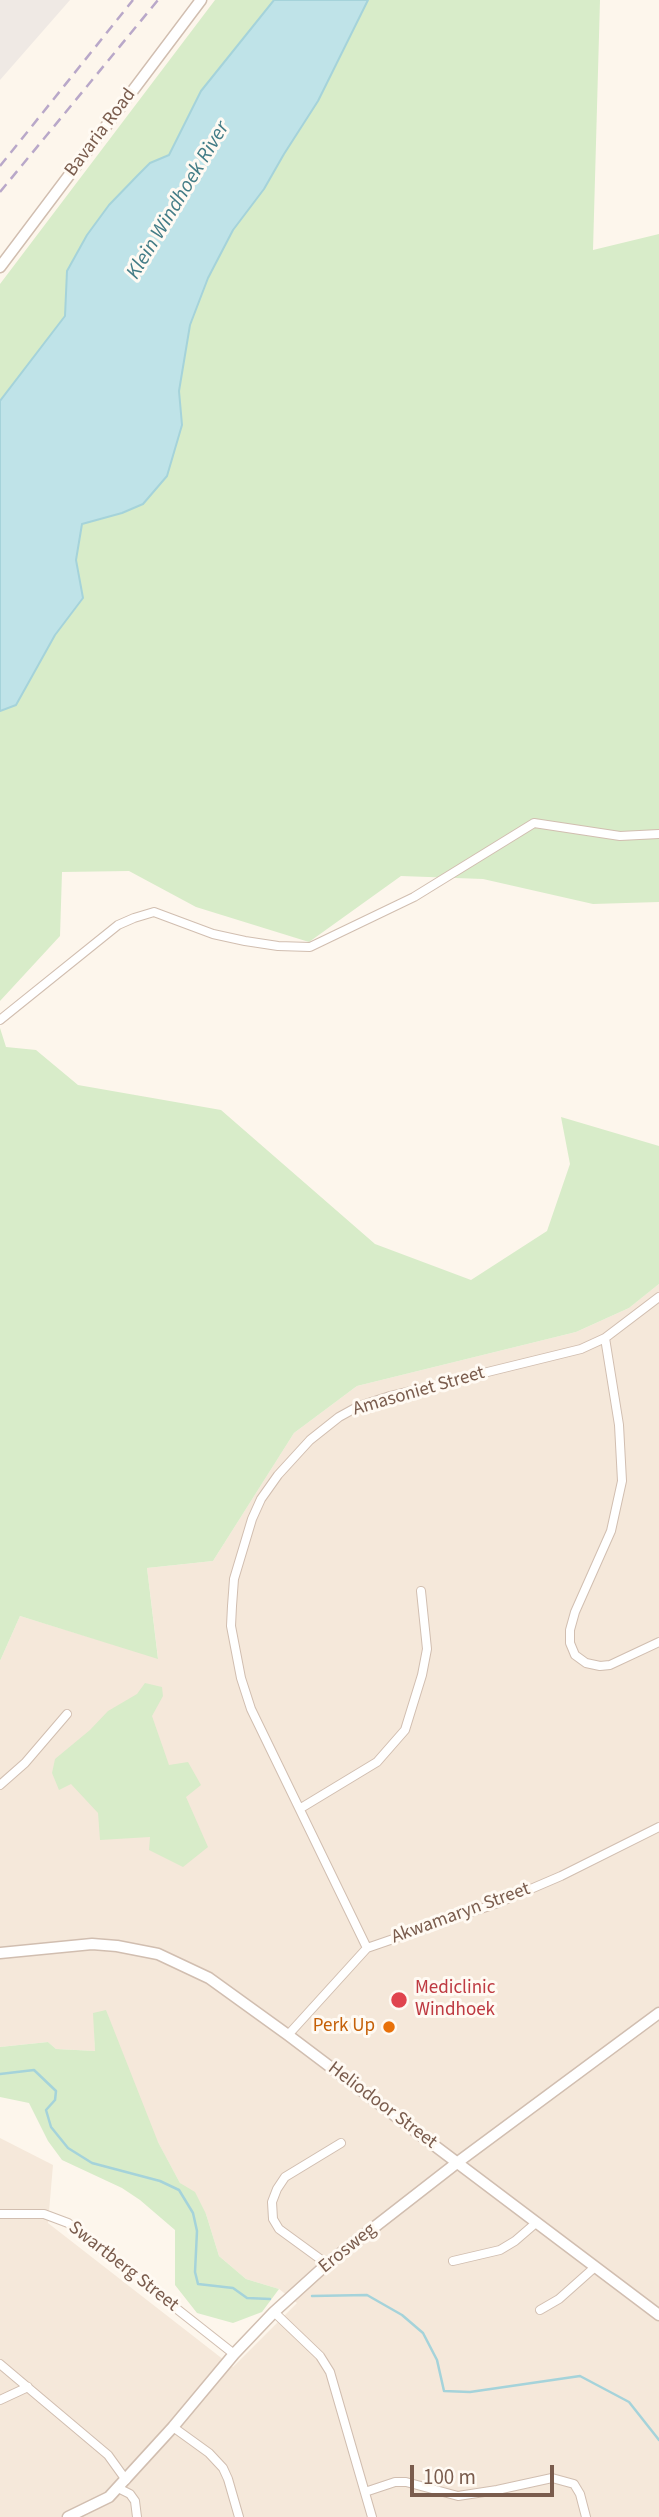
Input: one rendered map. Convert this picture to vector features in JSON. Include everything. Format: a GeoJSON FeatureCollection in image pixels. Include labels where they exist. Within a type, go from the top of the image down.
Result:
{"type":"FeatureCollection","features":[{"type":"Feature","properties":{"kind":"street","name":"Bavaria Road"},"geometry":{"type":"LineString","coordinates":[[0,267],[201,0]]}},
{"type":"Feature","properties":{"kind":"street"},"geometry":{"type":"LineString","coordinates":[[0,1020],[118,925],[154,912],[234,939],[278,946],[310,947],[414,897],[534,823],[620,836],[659,834]]}},
{"type":"Feature","properties":{"kind":"street","name":"Amasoniet Street"},"geometry":{"type":"LineString","coordinates":[[367,1948],[251,1709],[241,1678],[231,1626],[234,1579],[252,1519],[261,1499],[278,1475],[310,1440],[339,1417],[359,1406],[581,1349],[605,1338],[659,1297]]}},
{"type":"Feature","properties":{"kind":"street"},"geometry":{"type":"LineString","coordinates":[[605,1338],[619,1425],[622,1481],[611,1531],[575,1612],[570,1643],[575,1655],[586,1664],[600,1666],[610,1665],[659,1642]]}},
{"type":"Feature","properties":{"kind":"street"},"geometry":{"type":"LineString","coordinates":[[301,1808],[377,1762],[405,1730],[427,1649],[421,1591]]}},
{"type":"Feature","properties":{"kind":"street"},"geometry":{"type":"LineString","coordinates":[[0,1785],[25,1763],[67,1714]]}},
{"type":"Feature","properties":{"kind":"street","name":"Akwamaryn Street"},"geometry":{"type":"LineString","coordinates":[[288,2035],[367,1948],[498,1903],[561,1876],[659,1827]]}},
{"type":"Feature","properties":{"kind":"street","name":"Heliodoor Street"},"geometry":{"type":"LineString","coordinates":[[0,1953],[92,1944],[158,1954],[209,1978],[659,2315]]}},
{"type":"Feature","properties":{"kind":"street","name":"Erosweg"},"geometry":{"type":"LineString","coordinates":[[68,2517],[109,2497],[173,2427],[234,2354],[274,2312],[327,2264],[458,2162],[659,2013]]}},
{"type":"Feature","properties":{"kind":"street"},"geometry":{"type":"LineString","coordinates":[[327,2264],[279,2229],[273,2219],[272,2202],[285,2177],[341,2143]]}},
{"type":"Feature","properties":{"kind":"street","name":"Swartberg Street"},"geometry":{"type":"LineString","coordinates":[[0,2214],[44,2214],[68,2223],[234,2354]]}},
{"type":"Feature","properties":{"kind":"street"},"geometry":{"type":"LineString","coordinates":[[453,2261],[500,2250],[537,2222]]}},
{"type":"Feature","properties":{"kind":"street"},"geometry":{"type":"LineString","coordinates":[[540,2309],[559,2299],[595,2267]]}},
{"type":"Feature","properties":{"kind":"street"},"geometry":{"type":"LineString","coordinates":[[274,2312],[320,2356],[330,2372],[372,2517]]}},
{"type":"Feature","properties":{"kind":"street"},"geometry":{"type":"LineString","coordinates":[[0,2364],[108,2455],[122,2484],[135,2501],[137,2517]]}},
{"type":"Feature","properties":{"kind":"street"},"geometry":{"type":"LineString","coordinates":[[0,2400],[29,2387]]}},
{"type":"Feature","properties":{"kind":"street"},"geometry":{"type":"LineString","coordinates":[[173,2427],[209,2453],[223,2469],[239,2517]]}},
{"type":"Feature","properties":{"kind":"street"},"geometry":{"type":"LineString","coordinates":[[365,2492],[395,2482],[406,2482],[458,2496],[552,2477],[574,2484],[580,2494],[586,2517]]}},
{"type":"Feature","properties":{"kind":"shaded area"},"geometry":{"type":"Polygon","coordinates":[[[0,0],[70,0],[0,80],[0,0]]]}},
{"type":"Feature","properties":{"kind":"shaded area"},"geometry":{"type":"Polygon","coordinates":[[[659,1284],[659,2517],[0,2517],[0,2138],[53,2165],[48,2223],[233,2367],[297,2303],[279,2289],[246,2279],[219,2256],[206,2214],[180,2183],[94,2024],[95,2051],[56,2049],[48,2042],[0,2047],[0,1661],[20,1616],[158,1658],[147,1568],[213,1561],[294,1433],[357,1386],[576,1332],[629,1308],[659,1284]]]}},
{"type":"Feature","properties":{"kind":"green space"},"geometry":{"type":"Polygon","coordinates":[[[215,0],[274,0],[201,91],[169,156],[150,163],[109,205],[67,271],[65,316],[0,401],[0,284],[215,0]]]}},
{"type":"Feature","properties":{"kind":"green space"},"geometry":{"type":"Polygon","coordinates":[[[368,0],[600,0],[593,250],[659,234],[659,902],[593,904],[483,879],[401,876],[309,942],[196,907],[129,871],[62,872],[60,936],[0,1001],[0,711],[16,705],[55,635],[83,599],[76,560],[82,524],[122,513],[182,425],[179,391],[190,325],[208,278],[233,230],[264,189],[318,101],[368,0]]]}},
{"type":"Feature","properties":{"kind":"green space"},"geometry":{"type":"Polygon","coordinates":[[[0,1028],[6,1047],[36,1050],[78,1085],[221,1110],[375,1244],[471,1280],[547,1231],[570,1164],[561,1117],[659,1146],[659,1284],[629,1308],[576,1332],[357,1386],[294,1433],[213,1561],[147,1568],[158,1659],[20,1616],[0,1661],[0,1028]]]}},
{"type":"Feature","properties":{"kind":"green space"},"geometry":{"type":"Polygon","coordinates":[[[145,1683],[162,1687],[163,1696],[152,1716],[169,1765],[188,1762],[201,1785],[186,1797],[208,1847],[183,1867],[149,1850],[150,1837],[100,1840],[98,1813],[71,1784],[59,1790],[52,1773],[55,1759],[108,1711],[137,1694],[145,1683]]]}},
{"type":"Feature","properties":{"kind":"green space"},"geometry":{"type":"Polygon","coordinates":[[[106,2010],[158,2142],[180,2183],[195,2192],[206,2214],[219,2256],[246,2279],[279,2289],[262,2312],[233,2323],[197,2313],[175,2285],[175,2230],[122,2188],[62,2160],[48,2141],[29,2103],[0,2097],[0,2047],[48,2042],[56,2049],[95,2051],[93,2013],[106,2010]]]}},
{"type":"Feature","properties":{"kind":"water","name":"Klein Windhoek River"},"geometry":{"type":"Polygon","coordinates":[[[274,0],[368,0],[318,101],[264,189],[233,230],[208,278],[190,325],[179,391],[182,425],[167,476],[143,504],[82,524],[76,560],[83,598],[55,635],[16,705],[0,711],[0,401],[65,316],[67,271],[87,235],[109,205],[150,163],[169,155],[201,91],[274,0]]]}},
{"type":"Feature","properties":{"kind":"waterway"},"geometry":{"type":"LineString","coordinates":[[0,2074],[34,2070],[56,2091],[55,2100],[46,2110],[51,2127],[68,2148],[92,2163],[160,2181],[179,2190],[193,2213],[197,2231],[195,2272],[198,2284],[233,2288],[247,2298],[270,2299]]}},
{"type":"Feature","properties":{"kind":"waterway"},"geometry":{"type":"LineString","coordinates":[[312,2296],[367,2295],[402,2315],[423,2333],[437,2360],[444,2391],[470,2392],[580,2376],[629,2402],[659,2440]]}},
{"type":"Feature","properties":{"kind":"railway"},"geometry":{"type":"LineString","coordinates":[[0,166],[133,0]]}},
{"type":"Feature","properties":{"kind":"railway"},"geometry":{"type":"LineString","coordinates":[[0,192],[158,0]]}},
{"type":"Feature","properties":{"kind":"place","name":"Mediclinic Windhoek"},"geometry":{"type":"Point","coordinates":[399,2000]}},
{"type":"Feature","properties":{"kind":"place","name":"Perk Up"},"geometry":{"type":"Point","coordinates":[389,2027]}}]}
